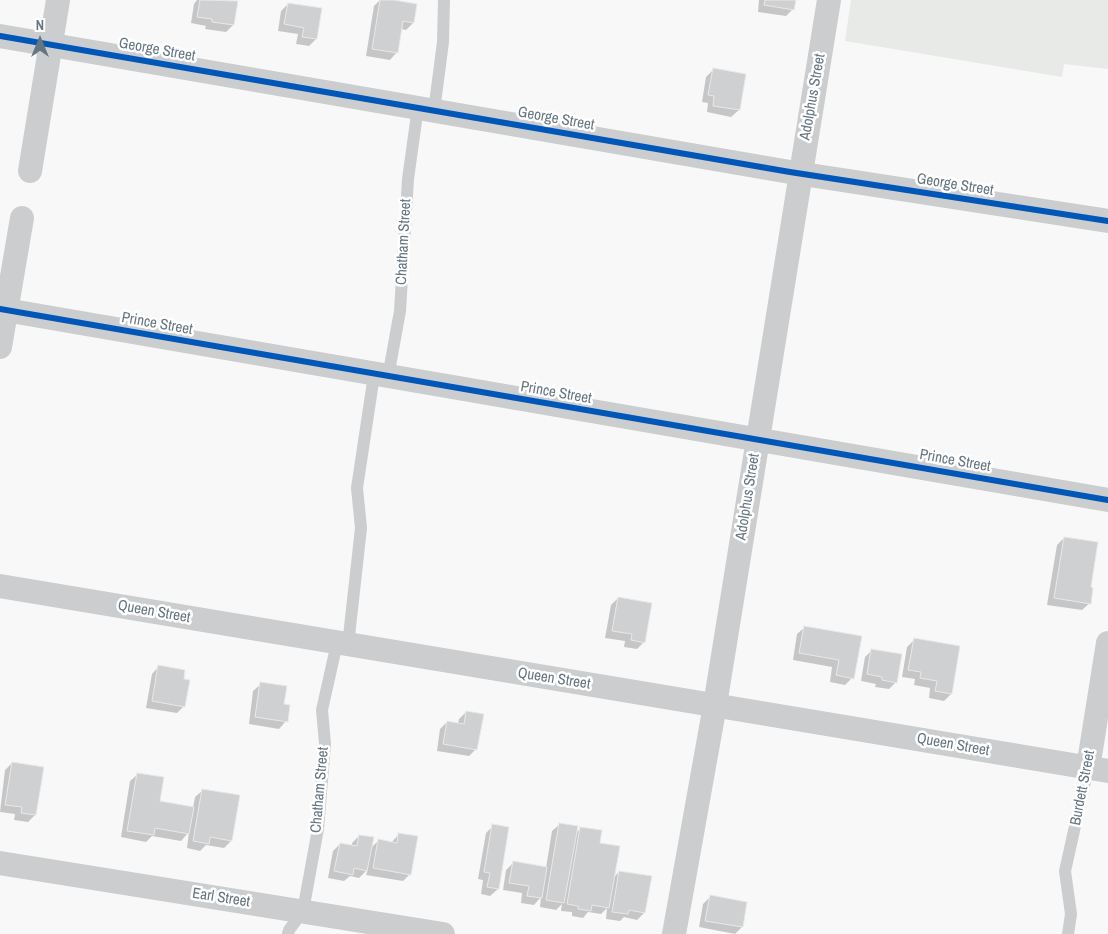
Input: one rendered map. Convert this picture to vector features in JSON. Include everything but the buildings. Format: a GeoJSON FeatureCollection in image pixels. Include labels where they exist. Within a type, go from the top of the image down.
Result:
{"type":"FeatureCollection","features":[{"type":"Feature","properties":{"kind":"street"},"geometry":{"type":"LineString","coordinates":[[30,171],[58,0]]}},
{"type":"Feature","properties":{"kind":"street","name":"Adolphus Street"},"geometry":{"type":"LineString","coordinates":[[674,934],[715,705],[829,0]]}},
{"type":"Feature","properties":{"kind":"street","name":"George Street"},"geometry":{"type":"LineString","coordinates":[[0,36],[800,173],[1108,221]]}},
{"type":"Feature","properties":{"kind":"street"},"geometry":{"type":"LineString","coordinates":[[0,347],[3,310],[22,218]]}},
{"type":"Feature","properties":{"kind":"street","name":"Prince Street"},"geometry":{"type":"LineString","coordinates":[[3,310],[1108,500]]}},
{"type":"Feature","properties":{"kind":"street","name":"Queen Street"},"geometry":{"type":"LineString","coordinates":[[0,586],[1098,769]]}},
{"type":"Feature","properties":{"kind":"street","name":"Burdett Street"},"geometry":{"type":"LineString","coordinates":[[1098,769],[1108,643]]}},
{"type":"Feature","properties":{"kind":"street","name":"Earl Street"},"geometry":{"type":"LineString","coordinates":[[0,863],[443,934]]}},
{"type":"Feature","properties":{"kind":"lane","name":"Chatham Street"},"geometry":{"type":"LineString","coordinates":[[288,934],[303,911],[318,830],[325,744],[322,710],[342,644],[361,528],[356,488],[381,376],[400,311],[408,180],[443,42],[444,0]]}},
{"type":"Feature","properties":{"kind":"lane","name":"Burdett Street"},"geometry":{"type":"LineString","coordinates":[[1068,934],[1071,914],[1066,871],[1098,769]]}},
{"type":"Feature","properties":{"kind":"shaded area"},"geometry":{"type":"Polygon","coordinates":[[[851,0],[1108,0],[1108,69],[1064,64],[1062,77],[845,41],[851,0]]]}},
{"type":"Feature","properties":{"kind":"cycle path"},"geometry":{"type":"LineString","coordinates":[[0,36],[790,172],[1108,221]]}},
{"type":"Feature","properties":{"kind":"cycle path"},"geometry":{"type":"LineString","coordinates":[[0,309],[1108,500]]}}]}
